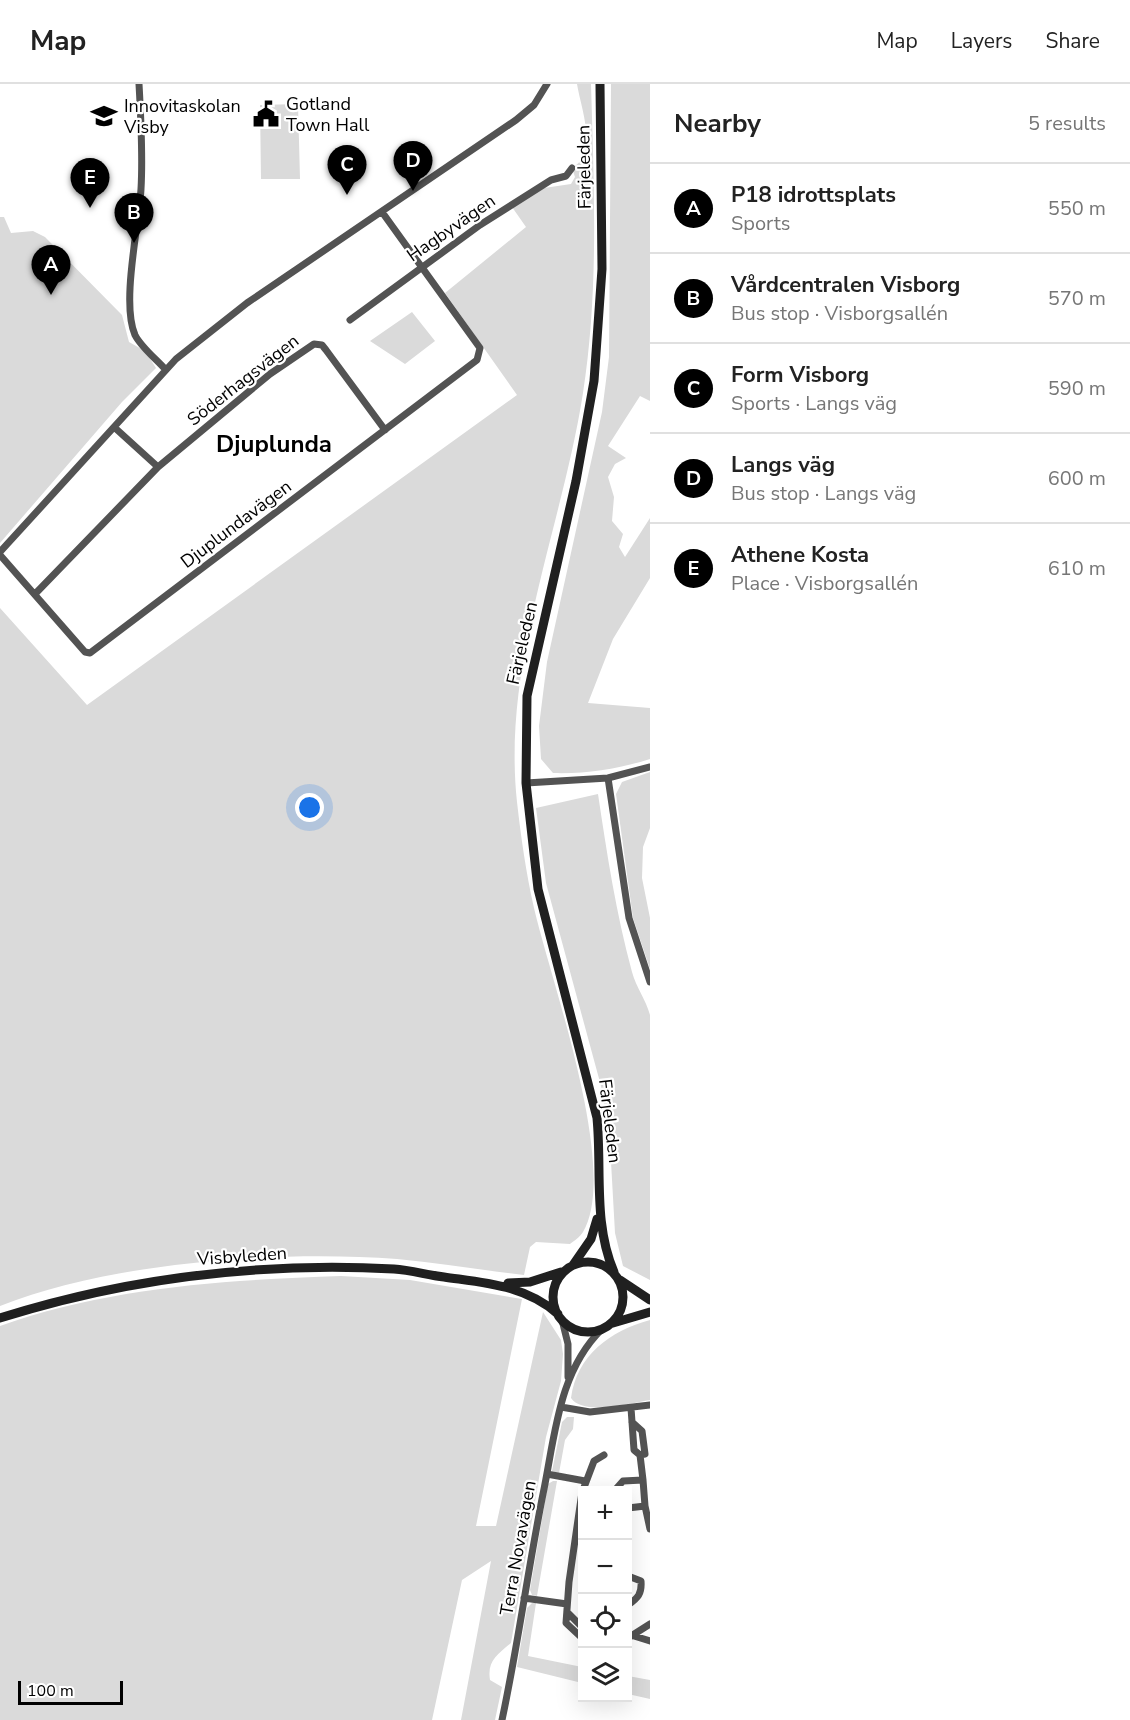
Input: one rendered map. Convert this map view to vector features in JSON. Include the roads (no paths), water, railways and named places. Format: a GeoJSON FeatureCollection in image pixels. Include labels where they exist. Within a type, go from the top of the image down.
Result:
{"type":"FeatureCollection","features":[{"type":"Feature","properties":{"kind":"main road","name":"Färjeleden"},"geometry":{"type":"LineString","coordinates":[[600,84],[602,269],[594,381],[576,480],[527,696],[526,783],[538,889],[597,1118],[600,1146],[599,1205],[602,1242],[617,1276]]}},
{"type":"Feature","properties":{"kind":"main road","name":"Färjeleden"},"geometry":{"type":"LineString","coordinates":[[568,1268],[591,1239],[599,1205]]}},
{"type":"Feature","properties":{"kind":"main road"},"geometry":{"type":"LineString","coordinates":[[650,1300],[594,1262],[568,1268],[553,1291],[560,1317],[581,1331],[606,1327],[650,1312]]}},
{"type":"Feature","properties":{"kind":"main road","name":"Visbyleden"},"geometry":{"type":"LineString","coordinates":[[490,1283],[530,1282],[568,1268]]}},
{"type":"Feature","properties":{"kind":"main road","name":"Visbyleden"},"geometry":{"type":"LineString","coordinates":[[0,1318],[56,1300],[109,1288],[262,1270],[396,1269],[490,1283],[527,1293],[560,1317]]}},
{"type":"Feature","properties":{"kind":"main road"},"geometry":{"type":"LineString","coordinates":[[606,1327],[623,1304],[617,1276]]}},
{"type":"Feature","properties":{"kind":"street"},"geometry":{"type":"LineString","coordinates":[[139,84],[141,190],[135,227],[130,315],[138,341],[165,369]]}},
{"type":"Feature","properties":{"kind":"street"},"geometry":{"type":"LineString","coordinates":[[0,553],[165,369],[230,315],[516,120],[534,105],[547,84]]}},
{"type":"Feature","properties":{"kind":"street","name":"Hagbyvägen"},"geometry":{"type":"LineString","coordinates":[[350,320],[497,213],[551,180],[566,176],[572,168]]}},
{"type":"Feature","properties":{"kind":"street","name":"Djuplundavägen"},"geometry":{"type":"LineString","coordinates":[[0,553],[85,652],[97,650],[477,360],[480,348],[382,212]]}},
{"type":"Feature","properties":{"kind":"street","name":"Söderhagsvägen"},"geometry":{"type":"LineString","coordinates":[[35,594],[158,467],[270,374],[314,344],[322,345],[385,430]]}},
{"type":"Feature","properties":{"kind":"street"},"geometry":{"type":"LineString","coordinates":[[114,427],[158,467]]}},
{"type":"Feature","properties":{"kind":"street"},"geometry":{"type":"LineString","coordinates":[[526,783],[608,778],[650,767]]}},
{"type":"Feature","properties":{"kind":"street"},"geometry":{"type":"LineString","coordinates":[[608,778],[629,918],[650,982]]}},
{"type":"Feature","properties":{"kind":"street","name":"Terra Novavägen"},"geometry":{"type":"LineString","coordinates":[[560,1317],[568,1344],[567,1383]]}},
{"type":"Feature","properties":{"kind":"street","name":"Terra Novavägen"},"geometry":{"type":"LineString","coordinates":[[503,1720],[547,1474],[567,1383],[582,1351],[606,1327]]}},
{"type":"Feature","properties":{"kind":"street"},"geometry":{"type":"LineString","coordinates":[[561,1407],[590,1412],[650,1405]]}},
{"type":"Feature","properties":{"kind":"street"},"geometry":{"type":"LineString","coordinates":[[631,1408],[632,1442],[645,1456]]}},
{"type":"Feature","properties":{"kind":"street"},"geometry":{"type":"LineString","coordinates":[[632,1422],[642,1431],[645,1456],[643,1480],[645,1506],[650,1529]]}},
{"type":"Feature","properties":{"kind":"street"},"geometry":{"type":"LineString","coordinates":[[584,1486],[594,1461],[604,1455]]}},
{"type":"Feature","properties":{"kind":"street"},"geometry":{"type":"LineString","coordinates":[[547,1474],[585,1482]]}},
{"type":"Feature","properties":{"kind":"street"},"geometry":{"type":"LineString","coordinates":[[619,1486],[623,1480],[643,1480]]}},
{"type":"Feature","properties":{"kind":"street"},"geometry":{"type":"LineString","coordinates":[[632,1507],[645,1506]]}},
{"type":"Feature","properties":{"kind":"street"},"geometry":{"type":"LineString","coordinates":[[578,1528],[566,1623],[578,1634]]}},
{"type":"Feature","properties":{"kind":"street"},"geometry":{"type":"LineString","coordinates":[[632,1578],[641,1581],[642,1589],[639,1596],[632,1601]]}},
{"type":"Feature","properties":{"kind":"street"},"geometry":{"type":"LineString","coordinates":[[524,1598],[567,1608],[578,1623]]}},
{"type":"Feature","properties":{"kind":"street"},"geometry":{"type":"LineString","coordinates":[[632,1636],[650,1624]]}},
{"type":"Feature","properties":{"kind":"street"},"geometry":{"type":"LineString","coordinates":[[632,1637],[650,1641]]}},
{"type":"Feature","properties":{"kind":"place","name":"Gotland Town Hall"},"geometry":{"type":"Point","coordinates":[266,114]}},
{"type":"Feature","properties":{"kind":"place","name":"Innovitaskolan Visby"},"geometry":{"type":"Point","coordinates":[104,116]}},
{"type":"Feature","properties":{"kind":"place","name":"Langs väg"},"geometry":{"type":"Point","coordinates":[413,191]}},
{"type":"Feature","properties":{"kind":"place","name":"Form Visborg"},"geometry":{"type":"Point","coordinates":[347,195]}},
{"type":"Feature","properties":{"kind":"place","name":"Athene Kosta"},"geometry":{"type":"Point","coordinates":[90,208]}},
{"type":"Feature","properties":{"kind":"place","name":"Vårdcentralen Visborg"},"geometry":{"type":"Point","coordinates":[134,243]}},
{"type":"Feature","properties":{"kind":"place","name":"P18 idrottsplats"},"geometry":{"type":"Point","coordinates":[51,295]}},
{"type":"Feature","properties":{"kind":"district","name":"Djuplunda"},"geometry":{"type":"Point","coordinates":[274,444]}}]}
